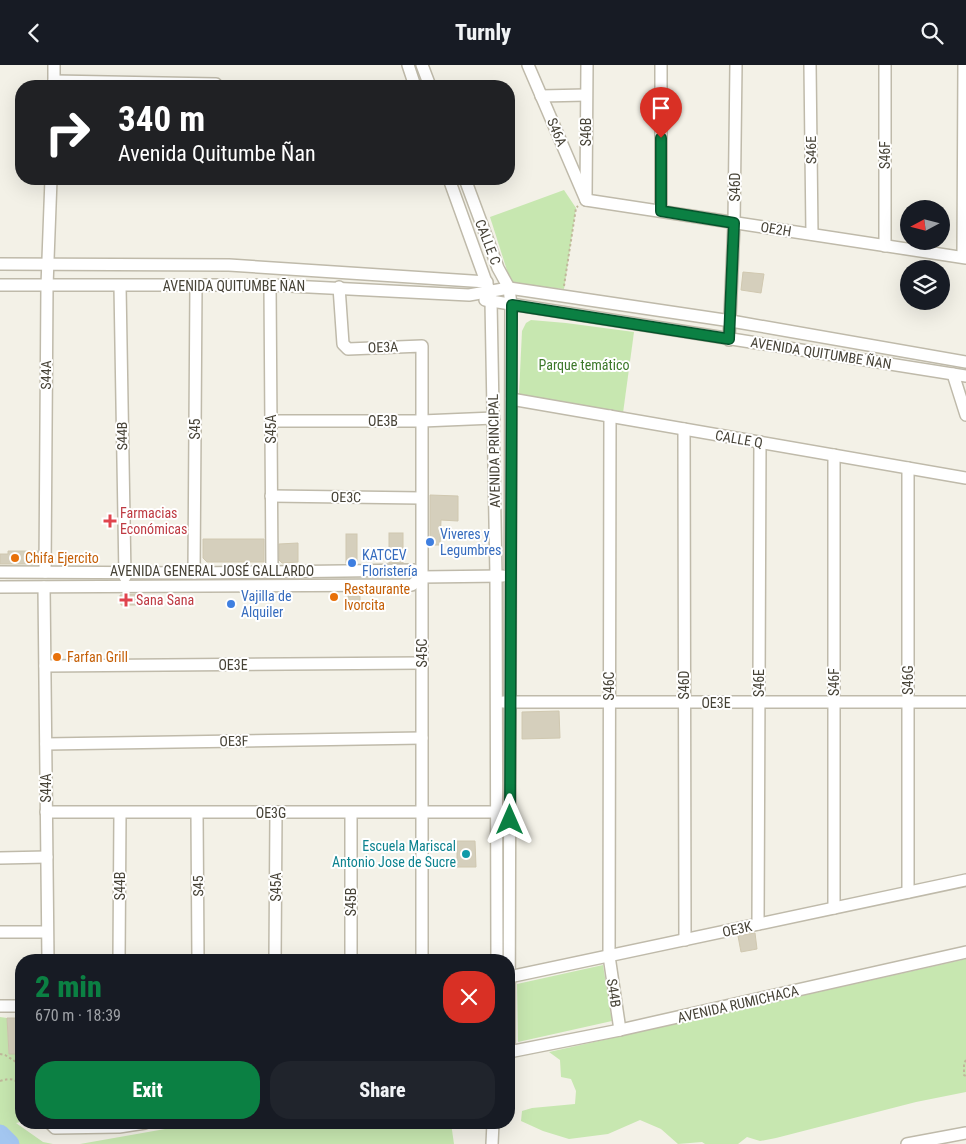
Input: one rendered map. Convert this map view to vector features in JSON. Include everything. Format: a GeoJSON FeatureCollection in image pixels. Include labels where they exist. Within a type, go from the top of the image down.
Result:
{"type":"FeatureCollection","features":[{"type":"Feature","properties":{"kind":"street"},"geometry":{"type":"LineString","coordinates":[[54,65],[54,80]]}},
{"type":"Feature","properties":{"kind":"street"},"geometry":{"type":"LineString","coordinates":[[408,65],[414,80]]}},
{"type":"Feature","properties":{"kind":"street"},"geometry":{"type":"LineString","coordinates":[[422,65],[428,80]]}},
{"type":"Feature","properties":{"kind":"street","name":"S46A"},"geometry":{"type":"LineString","coordinates":[[528,65],[586,200]]}},
{"type":"Feature","properties":{"kind":"street","name":"S46B"},"geometry":{"type":"LineString","coordinates":[[586,200],[587,65]]}},
{"type":"Feature","properties":{"kind":"street"},"geometry":{"type":"LineString","coordinates":[[661,65],[661,211]]}},
{"type":"Feature","properties":{"kind":"street","name":"S46D"},"geometry":{"type":"LineString","coordinates":[[729,339],[734,223],[736,65]]}},
{"type":"Feature","properties":{"kind":"street","name":"S46E"},"geometry":{"type":"LineString","coordinates":[[810,65],[812,235]]}},
{"type":"Feature","properties":{"kind":"street","name":"S46F"},"geometry":{"type":"LineString","coordinates":[[885,65],[885,245]]}},
{"type":"Feature","properties":{"kind":"street"},"geometry":{"type":"LineString","coordinates":[[964,65],[965,258]]}},
{"type":"Feature","properties":{"kind":"street"},"geometry":{"type":"LineString","coordinates":[[541,96],[586,95]]}},
{"type":"Feature","properties":{"kind":"street","name":"S44A"},"geometry":{"type":"LineString","coordinates":[[44,572],[47,286],[51,185]]}},
{"type":"Feature","properties":{"kind":"street","name":"CALLE C"},"geometry":{"type":"LineString","coordinates":[[451,185],[490,294]]}},
{"type":"Feature","properties":{"kind":"street","name":"CALLE C"},"geometry":{"type":"LineString","coordinates":[[467,185],[498,268],[509,288],[512,305]]}},
{"type":"Feature","properties":{"kind":"street","name":"OE2H"},"geometry":{"type":"LineString","coordinates":[[586,200],[965,258]]}},
{"type":"Feature","properties":{"kind":"street"},"geometry":{"type":"LineString","coordinates":[[0,264],[229,265],[490,294]]}},
{"type":"Feature","properties":{"kind":"street","name":"AVENIDA QUITUMBE ÑAN"},"geometry":{"type":"LineString","coordinates":[[0,285],[270,285],[468,295],[490,294],[509,288],[731,321],[966,362]]}},
{"type":"Feature","properties":{"kind":"street","name":"S45"},"geometry":{"type":"LineString","coordinates":[[194,573],[196,285]]}},
{"type":"Feature","properties":{"kind":"street","name":"S45A"},"geometry":{"type":"LineString","coordinates":[[270,285],[272,572]]}},
{"type":"Feature","properties":{"kind":"street","name":"S44B"},"geometry":{"type":"LineString","coordinates":[[120,286],[125,587]]}},
{"type":"Feature","properties":{"kind":"street","name":"OE3A"},"geometry":{"type":"LineString","coordinates":[[339,287],[343,344],[345,347],[348,349],[422,346]]}},
{"type":"Feature","properties":{"kind":"street","name":"AVENIDA QUITUMBE ÑAN"},"geometry":{"type":"LineString","coordinates":[[490,294],[512,305],[966,376]]}},
{"type":"Feature","properties":{"kind":"street","name":"AVENIDA PRINCIPAL"},"geometry":{"type":"LineString","coordinates":[[490,294],[496,576],[497,954]]}},
{"type":"Feature","properties":{"kind":"street","name":"AVENIDA PRINCIPAL"},"geometry":{"type":"LineString","coordinates":[[509,954],[512,305]]}},
{"type":"Feature","properties":{"kind":"street","name":"S45C"},"geometry":{"type":"LineString","coordinates":[[422,346],[422,954]]}},
{"type":"Feature","properties":{"kind":"street"},"geometry":{"type":"LineString","coordinates":[[953,374],[966,415]]}},
{"type":"Feature","properties":{"kind":"street","name":"CALLE Q"},"geometry":{"type":"LineString","coordinates":[[511,399],[966,478]]}},
{"type":"Feature","properties":{"kind":"street","name":"S46C"},"geometry":{"type":"LineString","coordinates":[[609,956],[610,416]]}},
{"type":"Feature","properties":{"kind":"street","name":"OE3B"},"geometry":{"type":"LineString","coordinates":[[271,421],[422,421],[494,418]]}},
{"type":"Feature","properties":{"kind":"street","name":"S46D"},"geometry":{"type":"LineString","coordinates":[[684,429],[685,940]]}},
{"type":"Feature","properties":{"kind":"street","name":"S46E"},"geometry":{"type":"LineString","coordinates":[[758,924],[760,442]]}},
{"type":"Feature","properties":{"kind":"street","name":"S46F"},"geometry":{"type":"LineString","coordinates":[[834,455],[834,908]]}},
{"type":"Feature","properties":{"kind":"street","name":"S46G"},"geometry":{"type":"LineString","coordinates":[[908,468],[908,893]]}},
{"type":"Feature","properties":{"kind":"street","name":"OE3C"},"geometry":{"type":"LineString","coordinates":[[271,496],[422,498]]}},
{"type":"Feature","properties":{"kind":"street","name":"AVENIDA GENERAL JOSÉ GALLARDO"},"geometry":{"type":"LineString","coordinates":[[0,573],[414,570],[422,577]]}},
{"type":"Feature","properties":{"kind":"street","name":"AVENIDA GENERAL JOSÉ GALLARDO"},"geometry":{"type":"LineString","coordinates":[[0,587],[412,585],[422,577],[511,576]]}},
{"type":"Feature","properties":{"kind":"street","name":"S44A"},"geometry":{"type":"LineString","coordinates":[[44,587],[48,954]]}},
{"type":"Feature","properties":{"kind":"street","name":"OE3E"},"geometry":{"type":"LineString","coordinates":[[45,666],[422,663]]}},
{"type":"Feature","properties":{"kind":"street","name":"OE3E"},"geometry":{"type":"LineString","coordinates":[[496,702],[966,703]]}},
{"type":"Feature","properties":{"kind":"street","name":"OE3F"},"geometry":{"type":"LineString","coordinates":[[46,743],[422,738]]}},
{"type":"Feature","properties":{"kind":"street","name":"OE3G"},"geometry":{"type":"LineString","coordinates":[[46,812],[496,812]]}},
{"type":"Feature","properties":{"kind":"street","name":"S44B"},"geometry":{"type":"LineString","coordinates":[[119,954],[120,813]]}},
{"type":"Feature","properties":{"kind":"street","name":"S45"},"geometry":{"type":"LineString","coordinates":[[197,813],[198,954]]}},
{"type":"Feature","properties":{"kind":"street","name":"S45A"},"geometry":{"type":"LineString","coordinates":[[276,813],[276,954]]}},
{"type":"Feature","properties":{"kind":"street","name":"S45B"},"geometry":{"type":"LineString","coordinates":[[351,813],[351,954]]}},
{"type":"Feature","properties":{"kind":"street"},"geometry":{"type":"LineString","coordinates":[[0,858],[47,857]]}},
{"type":"Feature","properties":{"kind":"street","name":"OE3K"},"geometry":{"type":"LineString","coordinates":[[515,976],[966,880]]}},
{"type":"Feature","properties":{"kind":"street"},"geometry":{"type":"LineString","coordinates":[[0,932],[47,932]]}},
{"type":"Feature","properties":{"kind":"street","name":"AVENIDA RUMICHACA"},"geometry":{"type":"LineString","coordinates":[[515,1051],[620,1030],[966,952]]}},
{"type":"Feature","properties":{"kind":"street","name":"S44B"},"geometry":{"type":"LineString","coordinates":[[609,956],[620,1030]]}},
{"type":"Feature","properties":{"kind":"street"},"geometry":{"type":"LineString","coordinates":[[0,1006],[15,1006]]}},
{"type":"Feature","properties":{"kind":"street"},"geometry":{"type":"LineString","coordinates":[[492,1144],[493,1129]]}},
{"type":"Feature","properties":{"kind":"street"},"geometry":{"type":"LineString","coordinates":[[907,1144],[931,1142],[966,1133]]}},
{"type":"Feature","properties":{"kind":"path"},"geometry":{"type":"LineString","coordinates":[[563,296],[576,208],[586,200]]}},
{"type":"Feature","properties":{"kind":"path"},"geometry":{"type":"LineString","coordinates":[[0,1054],[15,1061]]}},
{"type":"Feature","properties":{"kind":"path"},"geometry":{"type":"LineString","coordinates":[[966,1059],[964,1075],[966,1077]]}},
{"type":"Feature","properties":{"kind":"path"},"geometry":{"type":"LineString","coordinates":[[0,1081],[12,1078],[15,1081]]}},
{"type":"Feature","properties":{"kind":"green space"},"geometry":{"type":"Polygon","coordinates":[[[564,190],[576,208],[564,289],[511,283],[490,217],[564,190]]]}},
{"type":"Feature","properties":{"kind":"green space","name":"Parque temático"},"geometry":{"type":"Polygon","coordinates":[[[531,320],[634,332],[623,413],[519,394],[522,331],[526,323],[531,320]]]}},
{"type":"Feature","properties":{"kind":"green space"},"geometry":{"type":"Polygon","coordinates":[[[966,959],[966,1092],[916,1102],[776,1138],[760,1141],[747,1137],[738,1144],[705,1144],[702,1142],[678,1144],[661,1129],[640,1120],[608,1134],[569,1139],[543,1131],[521,1121],[522,1111],[532,1108],[575,1104],[576,1091],[571,1079],[561,1077],[560,1060],[549,1052],[966,959]]]}},
{"type":"Feature","properties":{"kind":"green space"},"geometry":{"type":"Polygon","coordinates":[[[603,965],[612,1021],[518,1042],[517,984],[603,965]]]}},
{"type":"Feature","properties":{"kind":"green space"},"geometry":{"type":"Polygon","coordinates":[[[0,1017],[7,1018],[9,1054],[15,1054],[15,1129],[25,1129],[43,1142],[53,1144],[0,1144],[0,1017]]]}},
{"type":"Feature","properties":{"kind":"green space"},"geometry":{"type":"Polygon","coordinates":[[[165,1129],[452,1129],[454,1144],[80,1144],[165,1129]]]}},
{"type":"Feature","properties":{"kind":"building"},"geometry":{"type":"Polygon","coordinates":[[[743,272],[764,274],[761,293],[741,290],[743,272]]]}},
{"type":"Feature","properties":{"kind":"building"},"geometry":{"type":"Polygon","coordinates":[[[430,495],[458,496],[458,521],[441,520],[440,545],[430,545],[430,495]]]}},
{"type":"Feature","properties":{"kind":"building"},"geometry":{"type":"Polygon","coordinates":[[[389,533],[403,533],[403,563],[389,563],[389,533]]]}},
{"type":"Feature","properties":{"kind":"building"},"geometry":{"type":"Polygon","coordinates":[[[346,534],[357,534],[357,563],[346,563],[346,534]]]}},
{"type":"Feature","properties":{"kind":"building"},"geometry":{"type":"Polygon","coordinates":[[[203,539],[264,539],[264,562],[207,562],[203,558],[203,539]]]}},
{"type":"Feature","properties":{"kind":"building"},"geometry":{"type":"Polygon","coordinates":[[[298,543],[298,562],[282,563],[279,560],[279,544],[298,543]]]}},
{"type":"Feature","properties":{"kind":"building"},"geometry":{"type":"Polygon","coordinates":[[[8,551],[38,551],[38,564],[0,564],[0,554],[8,554],[8,551]]]}},
{"type":"Feature","properties":{"kind":"building"},"geometry":{"type":"Polygon","coordinates":[[[138,594],[138,605],[121,605],[120,595],[138,594]]]}},
{"type":"Feature","properties":{"kind":"building"},"geometry":{"type":"Polygon","coordinates":[[[348,596],[360,596],[360,610],[349,611],[348,596]]]}},
{"type":"Feature","properties":{"kind":"building"},"geometry":{"type":"Polygon","coordinates":[[[559,711],[560,738],[522,739],[522,712],[559,711]]]}},
{"type":"Feature","properties":{"kind":"building","name":"Escuela Mariscal Antonio Jose de Sucre"},"geometry":{"type":"Polygon","coordinates":[[[457,841],[475,841],[476,867],[457,867],[457,841]]]}},
{"type":"Feature","properties":{"kind":"building"},"geometry":{"type":"Polygon","coordinates":[[[755,933],[757,949],[741,952],[738,936],[755,933]]]}},
{"type":"Feature","properties":{"kind":"building"},"geometry":{"type":"Polygon","coordinates":[[[7,1018],[15,1018],[15,1054],[9,1054],[7,1018]]]}},
{"type":"Feature","properties":{"kind":"waterway"},"geometry":{"type":"LineString","coordinates":[[0,1134],[10,1144]]}},
{"type":"Feature","properties":{"kind":"place","name":"Farmacias Económicas"},"geometry":{"type":"Point","coordinates":[110,521]}},
{"type":"Feature","properties":{"kind":"place","name":"Viveres y Legumbres"},"geometry":{"type":"Point","coordinates":[430,542]}},
{"type":"Feature","properties":{"kind":"place","name":"Chifa Ejercito"},"geometry":{"type":"Point","coordinates":[15,558]}},
{"type":"Feature","properties":{"kind":"place","name":"KATCEV Floristería"},"geometry":{"type":"Point","coordinates":[352,563]}},
{"type":"Feature","properties":{"kind":"place","name":"Restaurante Ivorcita"},"geometry":{"type":"Point","coordinates":[334,597]}},
{"type":"Feature","properties":{"kind":"place","name":"Sana Sana"},"geometry":{"type":"Point","coordinates":[126,600]}},
{"type":"Feature","properties":{"kind":"place","name":"Vajilla de Alquiler"},"geometry":{"type":"Point","coordinates":[231,604]}},
{"type":"Feature","properties":{"kind":"place","name":"Farfan Grill"},"geometry":{"type":"Point","coordinates":[57,657]}},
{"type":"Feature","properties":{"kind":"place","name":"Escuela Mariscal Antonio Jose de Sucre"},"geometry":{"type":"Point","coordinates":[466,854]}},
{"type":"Feature","properties":{"kind":"route"},"geometry":{"type":"LineString","coordinates":[[510,820],[512,305],[729,339],[734,223],[661,211],[661,138]]}}]}
